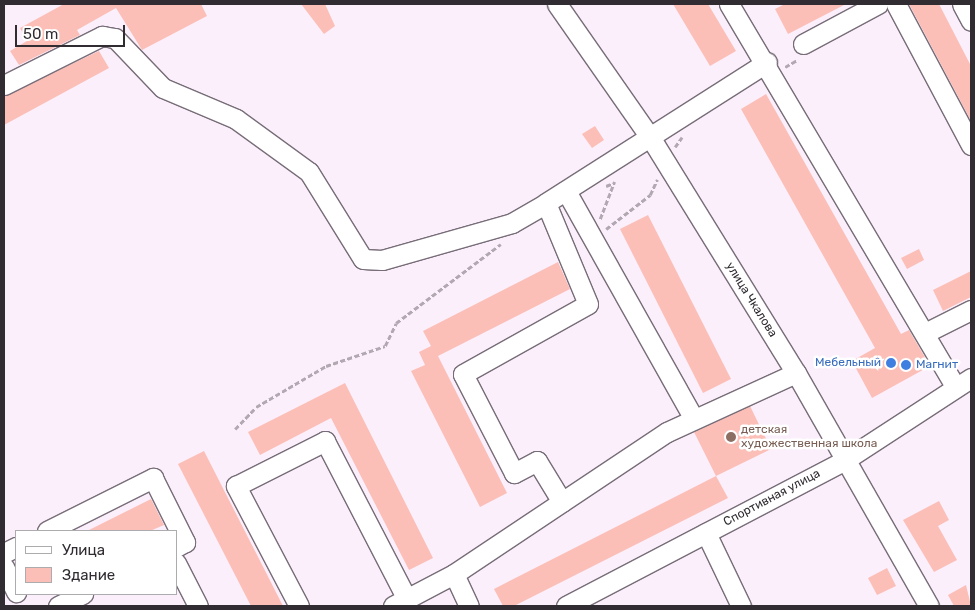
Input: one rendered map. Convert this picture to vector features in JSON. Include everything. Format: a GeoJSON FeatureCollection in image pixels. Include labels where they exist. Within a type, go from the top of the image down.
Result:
{"type":"FeatureCollection","features":[{"type":"Feature","properties":{"kind":"street","name":"улица Чкалова"},"geometry":{"type":"LineString","coordinates":[[558,4],[652,140],[796,373],[929,606]]}},
{"type":"Feature","properties":{"kind":"street"},"geometry":{"type":"LineString","coordinates":[[729,4],[767,62],[927,332],[963,382]]}},
{"type":"Feature","properties":{"kind":"street"},"geometry":{"type":"LineString","coordinates":[[803,44],[878,4]]}},
{"type":"Feature","properties":{"kind":"street"},"geometry":{"type":"LineString","coordinates":[[896,4],[971,145]]}},
{"type":"Feature","properties":{"kind":"street"},"geometry":{"type":"LineString","coordinates":[[4,85],[102,36],[115,38],[163,88],[236,119],[309,172],[363,259],[382,260],[512,223],[652,140],[767,62]]}},
{"type":"Feature","properties":{"kind":"street"},"geometry":{"type":"LineString","coordinates":[[566,191],[694,419]]}},
{"type":"Feature","properties":{"kind":"street"},"geometry":{"type":"LineString","coordinates":[[546,203],[588,304],[463,374],[514,473],[537,461],[562,502]]}},
{"type":"Feature","properties":{"kind":"street"},"geometry":{"type":"LineString","coordinates":[[927,332],[971,310]]}},
{"type":"Feature","properties":{"kind":"street"},"geometry":{"type":"LineString","coordinates":[[299,606],[236,486],[325,441],[400,603],[454,574],[667,432],[796,373]]}},
{"type":"Feature","properties":{"kind":"street","name":"Спортивная улица"},"geometry":{"type":"LineString","coordinates":[[566,606],[845,460],[963,382]]}},
{"type":"Feature","properties":{"kind":"street"},"geometry":{"type":"LineString","coordinates":[[49,530],[153,478],[185,542],[178,546]]}},
{"type":"Feature","properties":{"kind":"street"},"geometry":{"type":"LineString","coordinates":[[706,534],[741,606]]}},
{"type":"Feature","properties":{"kind":"street"},"geometry":{"type":"LineString","coordinates":[[4,567],[15,589]]}},
{"type":"Feature","properties":{"kind":"street"},"geometry":{"type":"LineString","coordinates":[[178,567],[198,606]]}},
{"type":"Feature","properties":{"kind":"street"},"geometry":{"type":"LineString","coordinates":[[454,574],[469,606]]}},
{"type":"Feature","properties":{"kind":"street"},"geometry":{"type":"LineString","coordinates":[[58,606],[81,595]]}},
{"type":"Feature","properties":{"kind":"path"},"geometry":{"type":"LineString","coordinates":[[593,239],[622,158]]}},
{"type":"Feature","properties":{"kind":"path"},"geometry":{"type":"LineString","coordinates":[[593,239],[650,195],[664,160]]}},
{"type":"Feature","properties":{"kind":"path"},"geometry":{"type":"LineString","coordinates":[[597,190],[614,183]]}},
{"type":"Feature","properties":{"kind":"path"},"geometry":{"type":"LineString","coordinates":[[235,429],[256,407],[326,366],[385,346],[396,323],[508,239]]}},
{"type":"Feature","properties":{"kind":"building"},"geometry":{"type":"Polygon","coordinates":[[[64,4],[201,4],[207,16],[142,50],[116,8],[77,30],[80,35],[19,65],[10,51],[27,41],[20,28],[64,4]]]}},
{"type":"Feature","properties":{"kind":"building"},"geometry":{"type":"Polygon","coordinates":[[[301,4],[325,4],[335,26],[324,34],[301,4]]]}},
{"type":"Feature","properties":{"kind":"building"},"geometry":{"type":"Polygon","coordinates":[[[673,4],[708,4],[736,51],[710,66],[673,4]]]}},
{"type":"Feature","properties":{"kind":"building"},"geometry":{"type":"Polygon","coordinates":[[[785,4],[846,4],[788,34],[775,9],[785,4]]]}},
{"type":"Feature","properties":{"kind":"building"},"geometry":{"type":"Polygon","coordinates":[[[909,4],[939,4],[971,66],[971,121],[909,4]]]}},
{"type":"Feature","properties":{"kind":"building"},"geometry":{"type":"Polygon","coordinates":[[[99,51],[109,68],[4,125],[4,96],[99,51]]]}},
{"type":"Feature","properties":{"kind":"building"},"geometry":{"type":"Polygon","coordinates":[[[766,94],[901,334],[909,330],[930,366],[872,398],[852,361],[875,348],[741,109],[766,94]]]}},
{"type":"Feature","properties":{"kind":"building"},"geometry":{"type":"Polygon","coordinates":[[[595,126],[604,140],[592,148],[582,134],[595,126]]]}},
{"type":"Feature","properties":{"kind":"building"},"geometry":{"type":"Polygon","coordinates":[[[648,215],[731,379],[703,393],[620,229],[648,215]]]}},
{"type":"Feature","properties":{"kind":"building"},"geometry":{"type":"Polygon","coordinates":[[[919,249],[924,260],[907,269],[901,258],[919,249]]]}},
{"type":"Feature","properties":{"kind":"building"},"geometry":{"type":"Polygon","coordinates":[[[558,262],[570,289],[438,356],[507,493],[480,507],[411,371],[425,365],[419,352],[431,346],[423,331],[558,262]]]}},
{"type":"Feature","properties":{"kind":"building"},"geometry":{"type":"Polygon","coordinates":[[[971,271],[971,297],[943,311],[933,290],[971,271]]]}},
{"type":"Feature","properties":{"kind":"building"},"geometry":{"type":"Polygon","coordinates":[[[345,383],[433,558],[409,570],[331,418],[260,455],[248,432],[345,383]]]}},
{"type":"Feature","properties":{"kind":"building","name":"детская художественная школа"},"geometry":{"type":"Polygon","coordinates":[[[750,406],[771,449],[716,476],[694,432],[750,406]]]}},
{"type":"Feature","properties":{"kind":"building"},"geometry":{"type":"Polygon","coordinates":[[[204,451],[283,606],[251,606],[178,464],[204,451]]]}},
{"type":"Feature","properties":{"kind":"building"},"geometry":{"type":"Polygon","coordinates":[[[716,476],[728,498],[514,606],[503,606],[494,589],[716,476]]]}},
{"type":"Feature","properties":{"kind":"building"},"geometry":{"type":"Polygon","coordinates":[[[151,499],[164,525],[152,530],[89,530],[151,499]]]}},
{"type":"Feature","properties":{"kind":"building"},"geometry":{"type":"Polygon","coordinates":[[[939,501],[949,520],[938,526],[957,560],[934,572],[903,520],[939,501]]]}},
{"type":"Feature","properties":{"kind":"building"},"geometry":{"type":"Polygon","coordinates":[[[887,568],[896,586],[877,595],[868,578],[887,568]]]}},
{"type":"Feature","properties":{"kind":"building"},"geometry":{"type":"Polygon","coordinates":[[[966,585],[971,606],[954,606],[948,595],[966,585]]]}},
{"type":"Feature","properties":{"kind":"place","name":"Мебельный"},"geometry":{"type":"Point","coordinates":[891,363]}},
{"type":"Feature","properties":{"kind":"place","name":"Магнит"},"geometry":{"type":"Point","coordinates":[906,365]}},
{"type":"Feature","properties":{"kind":"place","name":"детская художественная школа"},"geometry":{"type":"Point","coordinates":[731,437]}}]}
